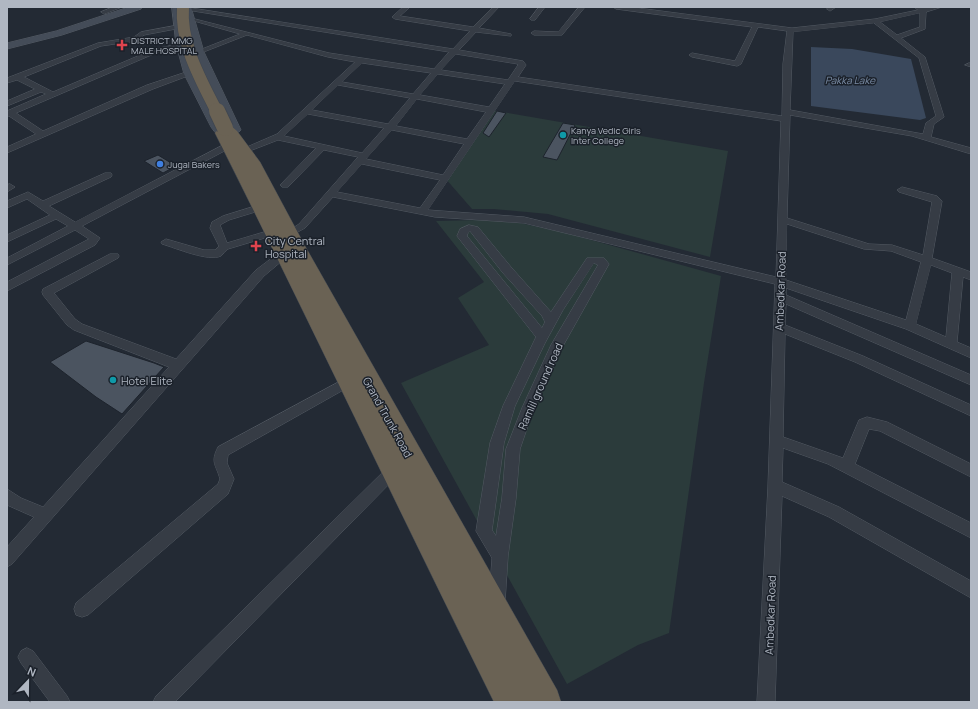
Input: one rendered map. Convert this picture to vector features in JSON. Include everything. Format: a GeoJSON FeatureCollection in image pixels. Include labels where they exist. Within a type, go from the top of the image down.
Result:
{"type":"FeatureCollection","features":[{"type":"Feature","properties":{"kind":"highway"},"geometry":{"type":"LineString","coordinates":[[184,9],[181,18],[188,45],[199,75],[230,138]]}},
{"type":"Feature","properties":{"kind":"highway","name":"Grand Trunk Road"},"geometry":{"type":"LineString","coordinates":[[230,138],[393,471],[512,682],[545,702]]}},
{"type":"Feature","properties":{"kind":"highway","name":"Grand Trunk Road"},"geometry":{"type":"LineString","coordinates":[[230,138],[275,228],[296,246],[496,613],[512,682]]}},
{"type":"Feature","properties":{"kind":"main road"},"geometry":{"type":"LineString","coordinates":[[7,46],[59,33],[138,7]]}},
{"type":"Feature","properties":{"kind":"main road"},"geometry":{"type":"LineString","coordinates":[[184,9],[199,52],[235,130],[230,138],[216,127],[189,74],[181,44],[179,27],[184,9]]}},
{"type":"Feature","properties":{"kind":"street"},"geometry":{"type":"LineString","coordinates":[[104,12],[119,7]]}},
{"type":"Feature","properties":{"kind":"street"},"geometry":{"type":"LineString","coordinates":[[407,7],[395,17],[509,34]]}},
{"type":"Feature","properties":{"kind":"street"},"geometry":{"type":"LineString","coordinates":[[224,247],[215,228],[215,224],[226,218],[294,231],[302,226],[391,126],[453,51],[496,7]]}},
{"type":"Feature","properties":{"kind":"street"},"geometry":{"type":"LineString","coordinates":[[533,19],[542,7]]}},
{"type":"Feature","properties":{"kind":"street"},"geometry":{"type":"LineString","coordinates":[[534,33],[560,34],[582,7]]}},
{"type":"Feature","properties":{"kind":"street"},"geometry":{"type":"LineString","coordinates":[[616,7],[792,30],[875,21],[897,13],[939,7]]}},
{"type":"Feature","properties":{"kind":"street"},"geometry":{"type":"LineString","coordinates":[[668,14],[671,7]]}},
{"type":"Feature","properties":{"kind":"street"},"geometry":{"type":"LineString","coordinates":[[184,9],[214,12],[521,62],[522,65],[422,212]]}},
{"type":"Feature","properties":{"kind":"street"},"geometry":{"type":"LineString","coordinates":[[184,9],[203,22],[328,55],[511,81],[785,115],[927,137],[971,151]]}},
{"type":"Feature","properties":{"kind":"street"},"geometry":{"type":"LineString","coordinates":[[896,37],[922,30],[923,27],[919,9]]}},
{"type":"Feature","properties":{"kind":"street"},"geometry":{"type":"LineString","coordinates":[[203,22],[214,12]]}},
{"type":"Feature","properties":{"kind":"street"},"geometry":{"type":"LineString","coordinates":[[875,21],[922,57],[928,72],[940,117],[930,123],[927,137]]}},
{"type":"Feature","properties":{"kind":"street"},"geometry":{"type":"LineString","coordinates":[[692,55],[737,64],[756,25]]}},
{"type":"Feature","properties":{"kind":"street"},"geometry":{"type":"LineString","coordinates":[[143,56],[138,48],[138,38],[140,34],[179,27]]}},
{"type":"Feature","properties":{"kind":"street","name":"Ambedkar Road"},"geometry":{"type":"LineString","coordinates":[[766,702],[775,486],[785,115],[789,34],[792,30]]}},
{"type":"Feature","properties":{"kind":"street"},"geometry":{"type":"LineString","coordinates":[[199,52],[247,33]]}},
{"type":"Feature","properties":{"kind":"street"},"geometry":{"type":"LineString","coordinates":[[7,81],[100,44],[138,38]]}},
{"type":"Feature","properties":{"kind":"street"},"geometry":{"type":"LineString","coordinates":[[8,114],[154,51],[196,42]]}},
{"type":"Feature","properties":{"kind":"street"},"geometry":{"type":"LineString","coordinates":[[276,137],[360,62],[358,60]]}},
{"type":"Feature","properties":{"kind":"street"},"geometry":{"type":"LineString","coordinates":[[7,150],[150,87],[189,74]]}},
{"type":"Feature","properties":{"kind":"street"},"geometry":{"type":"LineString","coordinates":[[20,76],[20,79],[54,95]]}},
{"type":"Feature","properties":{"kind":"street"},"geometry":{"type":"LineString","coordinates":[[337,83],[491,110]]}},
{"type":"Feature","properties":{"kind":"street"},"geometry":{"type":"LineString","coordinates":[[7,104],[42,89]]}},
{"type":"Feature","properties":{"kind":"street"},"geometry":{"type":"LineString","coordinates":[[306,111],[469,142]]}},
{"type":"Feature","properties":{"kind":"street"},"geometry":{"type":"LineString","coordinates":[[8,114],[42,134]]}},
{"type":"Feature","properties":{"kind":"street"},"geometry":{"type":"LineString","coordinates":[[7,262],[75,227],[230,138],[276,137],[445,178]]}},
{"type":"Feature","properties":{"kind":"street"},"geometry":{"type":"LineString","coordinates":[[285,185],[322,147]]}},
{"type":"Feature","properties":{"kind":"street"},"geometry":{"type":"LineString","coordinates":[[43,205],[108,175]]}},
{"type":"Feature","properties":{"kind":"street"},"geometry":{"type":"LineString","coordinates":[[902,190],[934,198],[937,201],[927,259],[910,326]]}},
{"type":"Feature","properties":{"kind":"street"},"geometry":{"type":"LineString","coordinates":[[331,194],[422,212],[524,220],[780,282],[910,326],[971,353]]}},
{"type":"Feature","properties":{"kind":"street"},"geometry":{"type":"LineString","coordinates":[[7,205],[28,195],[75,227],[94,237],[95,241],[7,287]]}},
{"type":"Feature","properties":{"kind":"street"},"geometry":{"type":"LineString","coordinates":[[7,240],[57,215]]}},
{"type":"Feature","properties":{"kind":"street"},"geometry":{"type":"LineString","coordinates":[[782,219],[868,247],[892,248],[927,259],[971,276]]}},
{"type":"Feature","properties":{"kind":"street"},"geometry":{"type":"LineString","coordinates":[[166,242],[211,254],[218,253],[224,247],[257,236],[275,228]]}},
{"type":"Feature","properties":{"kind":"street"},"geometry":{"type":"LineString","coordinates":[[7,559],[260,273],[275,228]]}},
{"type":"Feature","properties":{"kind":"street"},"geometry":{"type":"LineString","coordinates":[[500,556],[484,531],[497,443],[509,406],[551,322],[547,314],[507,270],[474,229],[469,228],[463,231],[462,236],[543,337]]}},
{"type":"Feature","properties":{"kind":"street"},"geometry":{"type":"LineString","coordinates":[[114,256],[47,292],[71,322],[78,327],[178,365]]}},
{"type":"Feature","properties":{"kind":"street","name":"Ramlil ground road"},"geometry":{"type":"LineString","coordinates":[[496,613],[500,556],[509,498],[513,449],[528,408],[557,345],[604,264],[600,260],[591,260],[551,322]]}},
{"type":"Feature","properties":{"kind":"street"},"geometry":{"type":"LineString","coordinates":[[951,344],[958,271]]}},
{"type":"Feature","properties":{"kind":"street"},"geometry":{"type":"LineString","coordinates":[[780,297],[971,380]]}},
{"type":"Feature","properties":{"kind":"street"},"geometry":{"type":"LineString","coordinates":[[780,327],[860,360],[971,411]]}},
{"type":"Feature","properties":{"kind":"street"},"geometry":{"type":"LineString","coordinates":[[82,609],[223,490],[228,481],[219,463],[220,457],[224,451],[350,381]]}},
{"type":"Feature","properties":{"kind":"street"},"geometry":{"type":"LineString","coordinates":[[847,466],[864,424],[867,422],[882,426],[971,471]]}},
{"type":"Feature","properties":{"kind":"street"},"geometry":{"type":"LineString","coordinates":[[776,440],[818,453],[847,466],[971,531]]}},
{"type":"Feature","properties":{"kind":"street"},"geometry":{"type":"LineString","coordinates":[[162,702],[393,471]]}},
{"type":"Feature","properties":{"kind":"street"},"geometry":{"type":"LineString","coordinates":[[775,486],[834,512],[971,590]]}},
{"type":"Feature","properties":{"kind":"street"},"geometry":{"type":"LineString","coordinates":[[7,496],[16,503],[45,515]]}},
{"type":"Feature","properties":{"kind":"street"},"geometry":{"type":"LineString","coordinates":[[27,657],[61,702]]}},
{"type":"Feature","properties":{"kind":"shaded area"},"geometry":{"type":"Polygon","coordinates":[[[491,110],[728,151],[710,257],[548,214],[494,209],[472,209],[445,178],[491,110]]]}},
{"type":"Feature","properties":{"kind":"shaded area"},"geometry":{"type":"Polygon","coordinates":[[[478,220],[520,223],[566,233],[721,276],[704,383],[669,633],[638,645],[567,684],[401,383],[489,345],[458,298],[484,282],[436,221],[478,220]]]}},
{"type":"Feature","properties":{"kind":"water","name":"Pakka Lake"},"geometry":{"type":"Polygon","coordinates":[[[811,47],[852,49],[911,59],[926,118],[920,120],[811,106],[811,47]]]}},
{"type":"Feature","properties":{"kind":"building"},"geometry":{"type":"Polygon","coordinates":[[[497,111],[506,113],[489,137],[483,133],[497,111]]]}},
{"type":"Feature","properties":{"kind":"building"},"geometry":{"type":"Polygon","coordinates":[[[563,123],[575,125],[557,160],[543,157],[563,123]]]}},
{"type":"Feature","properties":{"kind":"building","name":"Jugal Bakers"},"geometry":{"type":"Polygon","coordinates":[[[158,155],[176,166],[163,173],[144,161],[158,155]]]}},
{"type":"Feature","properties":{"kind":"building","name":"Hotel Elite"},"geometry":{"type":"Polygon","coordinates":[[[86,341],[164,367],[122,414],[96,397],[50,362],[86,341]]]}},
{"type":"Feature","properties":{"kind":"place","name":"DISTRICT MMG MALE HOSPITAL"},"geometry":{"type":"Point","coordinates":[122,45]}},
{"type":"Feature","properties":{"kind":"place","name":"Kanya Vedic Girls Inter College"},"geometry":{"type":"Point","coordinates":[563,135]}},
{"type":"Feature","properties":{"kind":"place","name":"Jugal Bakers"},"geometry":{"type":"Point","coordinates":[160,164]}},
{"type":"Feature","properties":{"kind":"place","name":"City Central Hospital"},"geometry":{"type":"Point","coordinates":[256,246]}},
{"type":"Feature","properties":{"kind":"place","name":"Hotel Elite"},"geometry":{"type":"Point","coordinates":[113,380]}}]}
